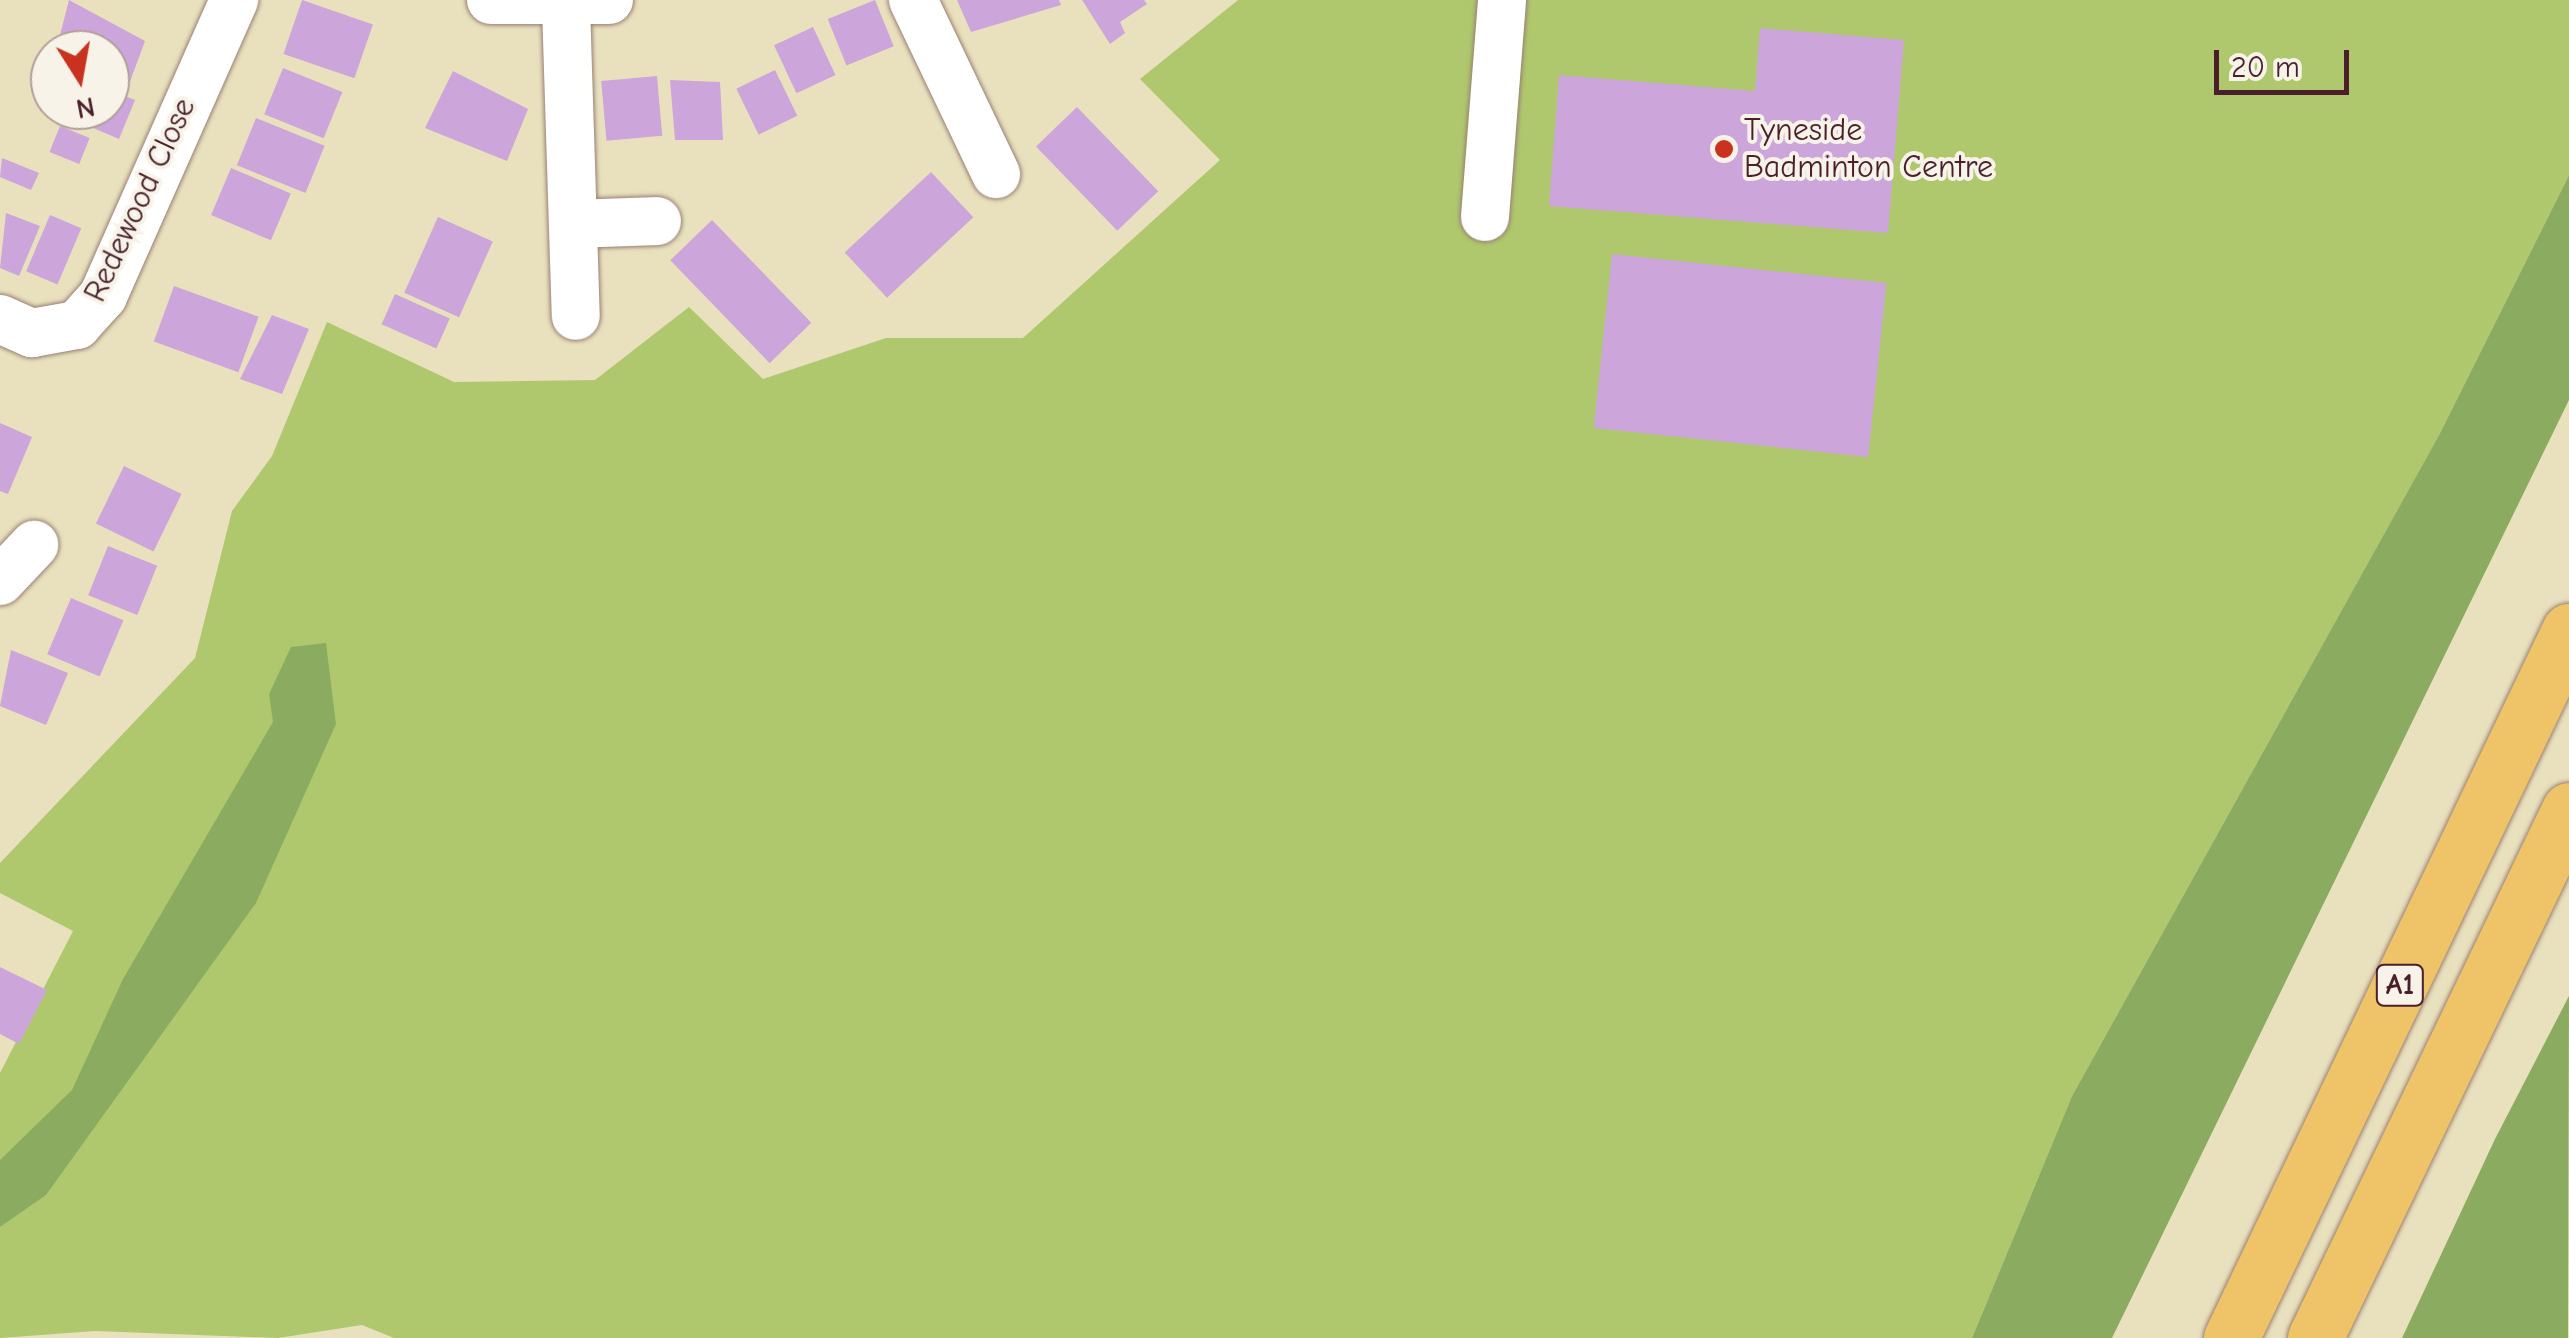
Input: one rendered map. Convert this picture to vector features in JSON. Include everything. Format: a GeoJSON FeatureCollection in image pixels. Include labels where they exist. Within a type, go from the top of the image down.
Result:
{"type":"FeatureCollection","features":[{"type":"Feature","properties":{"kind":"highway","name":"A1"},"geometry":{"type":"LineString","coordinates":[[2231,1338],[2569,632]]}},
{"type":"Feature","properties":{"kind":"highway","name":"A1"},"geometry":{"type":"LineString","coordinates":[[2315,1338],[2569,810]]}},
{"type":"Feature","properties":{"kind":"street","name":"Redewood Close"},"geometry":{"type":"LineString","coordinates":[[0,320],[32,333],[77,326],[103,296],[234,0]]}},
{"type":"Feature","properties":{"kind":"street"},"geometry":{"type":"LineString","coordinates":[[491,0],[588,3],[573,224],[576,316]]}},
{"type":"Feature","properties":{"kind":"street"},"geometry":{"type":"LineString","coordinates":[[912,0],[996,174]]}},
{"type":"Feature","properties":{"kind":"street"},"geometry":{"type":"LineString","coordinates":[[1484,216],[1502,0]]}},
{"type":"Feature","properties":{"kind":"street"},"geometry":{"type":"LineString","coordinates":[[573,224],[657,221]]}},
{"type":"Feature","properties":{"kind":"street"},"geometry":{"type":"LineString","coordinates":[[0,581],[34,546]]}},
{"type":"Feature","properties":{"kind":"green space"},"geometry":{"type":"Polygon","coordinates":[[[1238,0],[2569,0],[2569,175],[2439,435],[2072,1096],[1972,1338],[394,1338],[362,1325],[278,1338],[95,1331],[0,1338],[0,1073],[73,931],[0,893],[0,863],[195,658],[232,511],[272,456],[327,322],[454,382],[595,380],[689,307],[763,379],[886,338],[1023,338],[1220,160],[1140,79],[1238,0]]]}},
{"type":"Feature","properties":{"kind":"green space"},"geometry":{"type":"Polygon","coordinates":[[[2569,175],[2569,400],[2112,1338],[1972,1338],[2072,1096],[2439,435],[2569,175]]]}},
{"type":"Feature","properties":{"kind":"green space"},"geometry":{"type":"Polygon","coordinates":[[[326,643],[336,724],[256,903],[46,1195],[0,1227],[0,1160],[72,1090],[123,979],[273,722],[269,694],[291,647],[326,643]]]}},
{"type":"Feature","properties":{"kind":"green space"},"geometry":{"type":"Polygon","coordinates":[[[2569,996],[2568,1338],[2402,1338],[2495,1139],[2569,996]]]}},
{"type":"Feature","properties":{"kind":"building"},"geometry":{"type":"Polygon","coordinates":[[[69,0],[125,30],[61,30],[69,0]]]}},
{"type":"Feature","properties":{"kind":"building"},"geometry":{"type":"Polygon","coordinates":[[[302,0],[373,24],[354,78],[283,54],[302,0]]]}},
{"type":"Feature","properties":{"kind":"building"},"geometry":{"type":"Polygon","coordinates":[[[875,0],[894,46],[846,65],[828,19],[875,0]]]}},
{"type":"Feature","properties":{"kind":"building"},"geometry":{"type":"Polygon","coordinates":[[[957,0],[1059,0],[1061,5],[971,32],[957,0]]]}},
{"type":"Feature","properties":{"kind":"building"},"geometry":{"type":"Polygon","coordinates":[[[1082,0],[1144,0],[1147,4],[1120,22],[1125,33],[1110,44],[1082,0]]]}},
{"type":"Feature","properties":{"kind":"building"},"geometry":{"type":"Polygon","coordinates":[[[813,27],[835,75],[796,93],[774,45],[813,27]]]}},
{"type":"Feature","properties":{"kind":"building","name":"Tyneside Badminton Centre"},"geometry":{"type":"Polygon","coordinates":[[[1760,28],[1904,40],[1888,233],[1549,206],[1559,75],[1755,91],[1760,28]]]}},
{"type":"Feature","properties":{"kind":"building"},"geometry":{"type":"Polygon","coordinates":[[[130,33],[145,41],[130,82],[130,33]]]}},
{"type":"Feature","properties":{"kind":"building"},"geometry":{"type":"Polygon","coordinates":[[[283,68],[342,92],[324,138],[264,114],[283,68]]]}},
{"type":"Feature","properties":{"kind":"building"},"geometry":{"type":"Polygon","coordinates":[[[775,70],[797,116],[759,135],[736,89],[775,70]]]}},
{"type":"Feature","properties":{"kind":"building"},"geometry":{"type":"Polygon","coordinates":[[[453,71],[528,109],[507,161],[425,128],[453,71]]]}},
{"type":"Feature","properties":{"kind":"building"},"geometry":{"type":"Polygon","coordinates":[[[657,76],[662,136],[606,141],[601,81],[657,76]]]}},
{"type":"Feature","properties":{"kind":"building"},"geometry":{"type":"Polygon","coordinates":[[[670,80],[720,82],[723,140],[675,140],[670,80]]]}},
{"type":"Feature","properties":{"kind":"building"},"geometry":{"type":"Polygon","coordinates":[[[1077,107],[1158,191],[1117,231],[1036,147],[1077,107]]]}},
{"type":"Feature","properties":{"kind":"building"},"geometry":{"type":"Polygon","coordinates":[[[256,118],[325,146],[306,193],[237,165],[256,118]]]}},
{"type":"Feature","properties":{"kind":"building"},"geometry":{"type":"Polygon","coordinates":[[[58,130],[90,138],[79,164],[50,152],[58,130]]]}},
{"type":"Feature","properties":{"kind":"building"},"geometry":{"type":"Polygon","coordinates":[[[98,130],[123,130],[119,139],[98,130]]]}},
{"type":"Feature","properties":{"kind":"building"},"geometry":{"type":"Polygon","coordinates":[[[2,158],[39,173],[31,190],[0,177],[2,158]]]}},
{"type":"Feature","properties":{"kind":"building"},"geometry":{"type":"Polygon","coordinates":[[[231,168],[291,193],[271,240],[211,215],[231,168]]]}},
{"type":"Feature","properties":{"kind":"building"},"geometry":{"type":"Polygon","coordinates":[[[931,172],[973,217],[887,298],[845,252],[931,172]]]}},
{"type":"Feature","properties":{"kind":"building"},"geometry":{"type":"Polygon","coordinates":[[[6,213],[40,226],[19,276],[0,268],[6,213]]]}},
{"type":"Feature","properties":{"kind":"building"},"geometry":{"type":"Polygon","coordinates":[[[50,215],[81,228],[57,284],[26,271],[50,215]]]}},
{"type":"Feature","properties":{"kind":"building"},"geometry":{"type":"Polygon","coordinates":[[[438,217],[493,241],[459,317],[404,293],[438,217]]]}},
{"type":"Feature","properties":{"kind":"building"},"geometry":{"type":"Polygon","coordinates":[[[712,220],[811,323],[770,363],[670,260],[712,220]]]}},
{"type":"Feature","properties":{"kind":"building"},"geometry":{"type":"Polygon","coordinates":[[[1612,254],[1886,283],[1868,457],[1594,428],[1612,254]]]}},
{"type":"Feature","properties":{"kind":"building"},"geometry":{"type":"Polygon","coordinates":[[[174,286],[259,317],[238,372],[154,341],[174,286]]]}},
{"type":"Feature","properties":{"kind":"building"},"geometry":{"type":"Polygon","coordinates":[[[395,294],[450,318],[436,349],[382,324],[395,294]]]}},
{"type":"Feature","properties":{"kind":"building"},"geometry":{"type":"Polygon","coordinates":[[[272,315],[309,329],[282,394],[240,379],[272,315]]]}},
{"type":"Feature","properties":{"kind":"building"},"geometry":{"type":"Polygon","coordinates":[[[0,423],[32,437],[8,494],[0,491],[0,423]]]}},
{"type":"Feature","properties":{"kind":"building"},"geometry":{"type":"Polygon","coordinates":[[[124,466],[182,494],[153,552],[96,524],[124,466]]]}},
{"type":"Feature","properties":{"kind":"building"},"geometry":{"type":"Polygon","coordinates":[[[108,546],[157,566],[137,615],[88,595],[108,546]]]}},
{"type":"Feature","properties":{"kind":"building"},"geometry":{"type":"Polygon","coordinates":[[[71,598],[123,620],[100,676],[47,654],[71,598]]]}},
{"type":"Feature","properties":{"kind":"building"},"geometry":{"type":"Polygon","coordinates":[[[11,650],[68,673],[46,725],[0,706],[11,650]]]}},
{"type":"Feature","properties":{"kind":"building"},"geometry":{"type":"Polygon","coordinates":[[[0,967],[47,990],[19,1044],[0,1034],[0,967]]]}},
{"type":"Feature","properties":{"kind":"place","name":"Tyneside Badminton Centre"},"geometry":{"type":"Point","coordinates":[1724,149]}}]}
